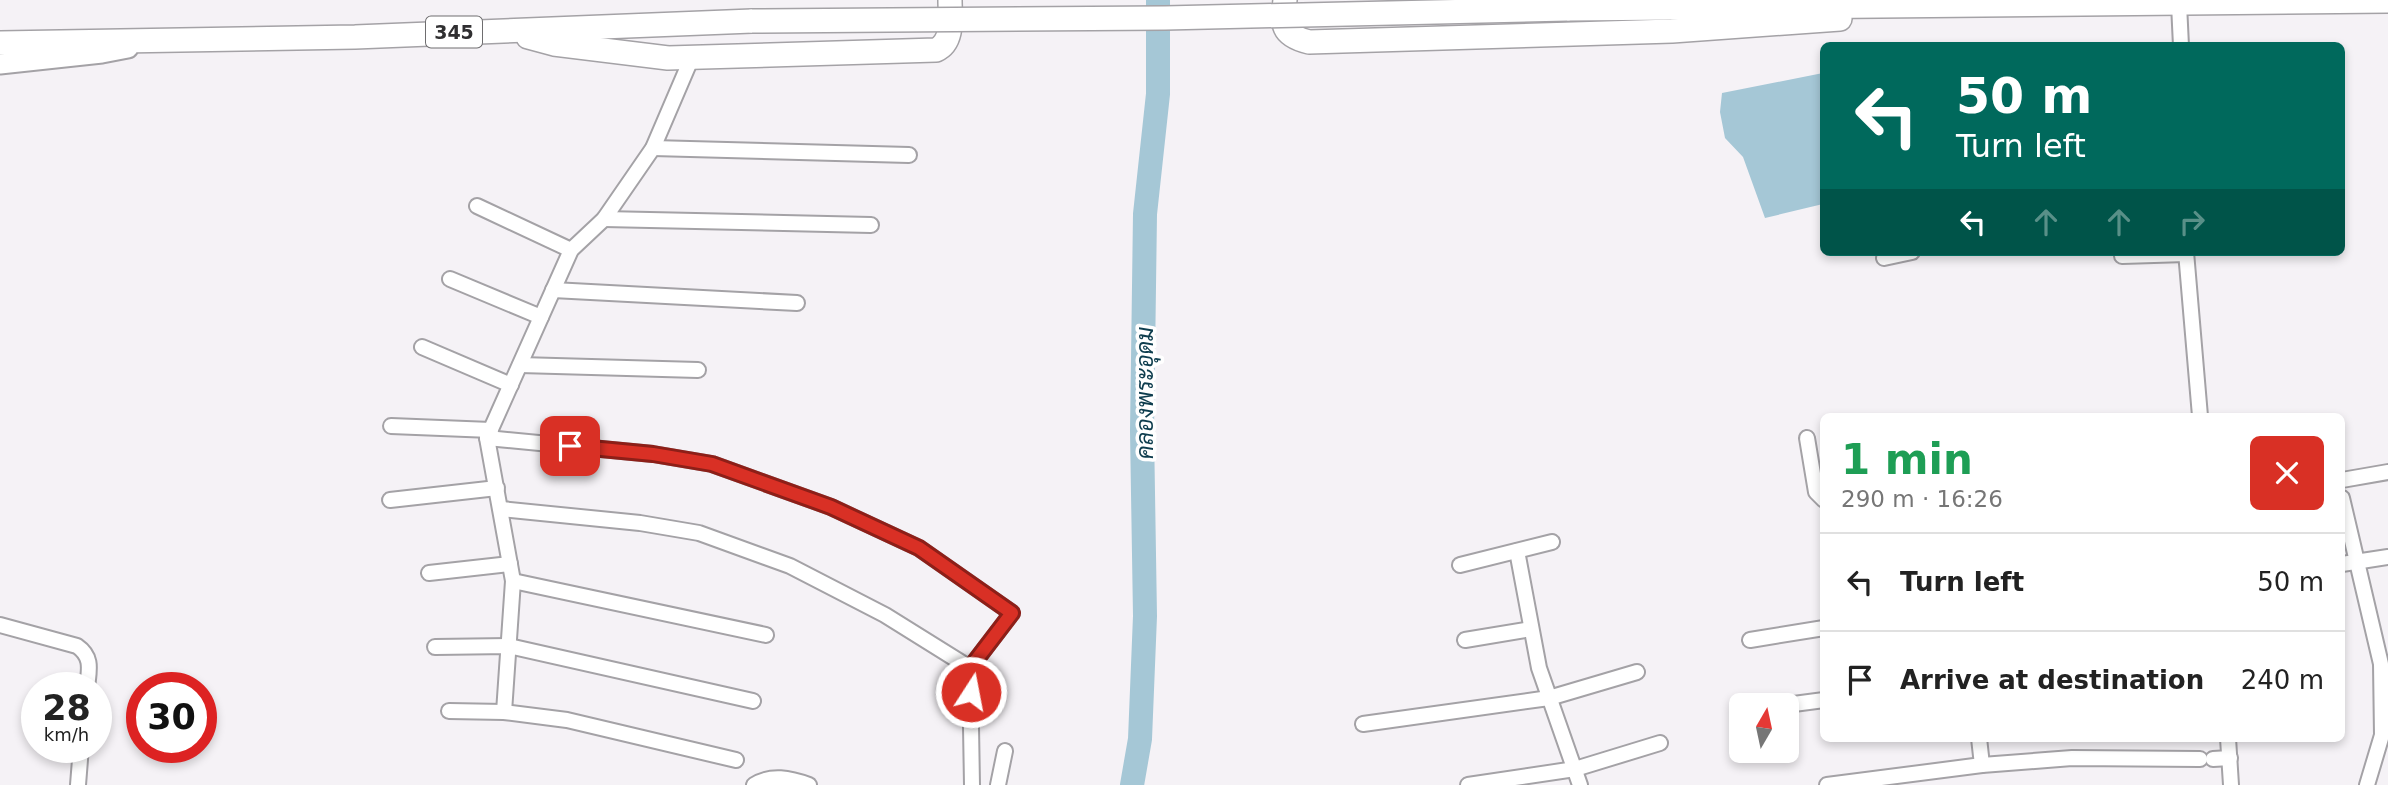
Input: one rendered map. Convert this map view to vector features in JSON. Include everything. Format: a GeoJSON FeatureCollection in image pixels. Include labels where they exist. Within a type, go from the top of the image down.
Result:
{"type":"FeatureCollection","features":[{"type":"Feature","properties":{"kind":"main road"},"geometry":{"type":"LineString","coordinates":[[508,30],[554,44],[646,57],[936,50],[944,46],[948,39],[950,0]]}},
{"type":"Feature","properties":{"kind":"main road"},"geometry":{"type":"LineString","coordinates":[[1285,0],[1282,23],[1286,30],[1297,39],[1309,42],[1746,27],[1979,4]]}},
{"type":"Feature","properties":{"kind":"main road","name":"345"},"geometry":{"type":"LineString","coordinates":[[0,43],[156,41],[752,21],[2388,1]]}},
{"type":"Feature","properties":{"kind":"main road","name":"345"},"geometry":{"type":"LineString","coordinates":[[0,64],[102,53],[156,41]]}},
{"type":"Feature","properties":{"kind":"street"},"geometry":{"type":"LineString","coordinates":[[2179,4],[2181,42]]}},
{"type":"Feature","properties":{"kind":"street"},"geometry":{"type":"LineString","coordinates":[[504,712],[513,581],[489,434],[571,250],[604,219],[653,148],[692,57]]}},
{"type":"Feature","properties":{"kind":"street"},"geometry":{"type":"LineString","coordinates":[[653,148],[909,155]]}},
{"type":"Feature","properties":{"kind":"street"},"geometry":{"type":"LineString","coordinates":[[477,206],[571,250]]}},
{"type":"Feature","properties":{"kind":"street"},"geometry":{"type":"LineString","coordinates":[[604,219],[871,225]]}},
{"type":"Feature","properties":{"kind":"street"},"geometry":{"type":"LineString","coordinates":[[1884,258],[1893,256]]}},
{"type":"Feature","properties":{"kind":"street"},"geometry":{"type":"LineString","coordinates":[[2186,256],[2200,413]]}},
{"type":"Feature","properties":{"kind":"street"},"geometry":{"type":"LineString","coordinates":[[450,279],[541,317]]}},
{"type":"Feature","properties":{"kind":"street"},"geometry":{"type":"LineString","coordinates":[[553,290],[797,303]]}},
{"type":"Feature","properties":{"kind":"street"},"geometry":{"type":"LineString","coordinates":[[422,347],[511,384]]}},
{"type":"Feature","properties":{"kind":"street"},"geometry":{"type":"LineString","coordinates":[[520,365],[698,370]]}},
{"type":"Feature","properties":{"kind":"street"},"geometry":{"type":"LineString","coordinates":[[391,426],[489,434],[712,464],[831,507],[919,548],[1012,613],[970,668],[972,785]]}},
{"type":"Feature","properties":{"kind":"street"},"geometry":{"type":"LineString","coordinates":[[1807,438],[1816,492],[1820,496]]}},
{"type":"Feature","properties":{"kind":"street"},"geometry":{"type":"LineString","coordinates":[[2345,479],[2388,472]]}},
{"type":"Feature","properties":{"kind":"street"},"geometry":{"type":"LineString","coordinates":[[390,500],[497,488]]}},
{"type":"Feature","properties":{"kind":"street"},"geometry":{"type":"LineString","coordinates":[[501,509],[640,523],[699,533],[790,566],[885,615],[970,668]]}},
{"type":"Feature","properties":{"kind":"street"},"geometry":{"type":"LineString","coordinates":[[2345,526],[2349,564],[2383,648],[2381,664],[2385,734],[2367,785]]}},
{"type":"Feature","properties":{"kind":"street"},"geometry":{"type":"LineString","coordinates":[[1460,565],[1552,542]]}},
{"type":"Feature","properties":{"kind":"street"},"geometry":{"type":"LineString","coordinates":[[1517,551],[1531,629],[1549,698],[1580,785]]}},
{"type":"Feature","properties":{"kind":"street"},"geometry":{"type":"LineString","coordinates":[[2349,564],[2388,557]]}},
{"type":"Feature","properties":{"kind":"street"},"geometry":{"type":"LineString","coordinates":[[429,573],[510,564]]}},
{"type":"Feature","properties":{"kind":"street"},"geometry":{"type":"LineString","coordinates":[[513,581],[766,635]]}},
{"type":"Feature","properties":{"kind":"street"},"geometry":{"type":"LineString","coordinates":[[0,625],[77,646],[86,652],[90,662],[89,672]]}},
{"type":"Feature","properties":{"kind":"street"},"geometry":{"type":"LineString","coordinates":[[1465,640],[1531,629]]}},
{"type":"Feature","properties":{"kind":"street"},"geometry":{"type":"LineString","coordinates":[[1750,640],[1820,629]]}},
{"type":"Feature","properties":{"kind":"street"},"geometry":{"type":"LineString","coordinates":[[435,647],[509,646],[753,701]]}},
{"type":"Feature","properties":{"kind":"street"},"geometry":{"type":"LineString","coordinates":[[1363,724],[1549,698],[1637,672]]}},
{"type":"Feature","properties":{"kind":"street"},"geometry":{"type":"LineString","coordinates":[[1799,703],[1820,701]]}},
{"type":"Feature","properties":{"kind":"street"},"geometry":{"type":"LineString","coordinates":[[449,711],[504,712],[567,720],[736,760]]}},
{"type":"Feature","properties":{"kind":"street"},"geometry":{"type":"LineString","coordinates":[[1979,742],[1982,765]]}},
{"type":"Feature","properties":{"kind":"street"},"geometry":{"type":"LineString","coordinates":[[2228,742],[2231,785]]}},
{"type":"Feature","properties":{"kind":"street"},"geometry":{"type":"LineString","coordinates":[[1468,785],[1575,769],[1660,743]]}},
{"type":"Feature","properties":{"kind":"street"},"geometry":{"type":"LineString","coordinates":[[998,785],[1005,751]]}},
{"type":"Feature","properties":{"kind":"street"},"geometry":{"type":"LineString","coordinates":[[1827,785],[1982,765],[2072,758],[2230,758]]}},
{"type":"Feature","properties":{"kind":"street"},"geometry":{"type":"LineString","coordinates":[[78,785],[80,763]]}},
{"type":"Feature","properties":{"kind":"street"},"geometry":{"type":"LineString","coordinates":[[754,785],[768,778],[809,785]]}},
{"type":"Feature","properties":{"kind":"water"},"geometry":{"type":"Polygon","coordinates":[[[1820,74],[1820,205],[1765,218],[1743,157],[1725,138],[1720,112],[1722,93],[1820,74]]]}},
{"type":"Feature","properties":{"kind":"waterway","name":"คลองพระอุดม"},"geometry":{"type":"LineString","coordinates":[[1132,785],[1140,739],[1145,616],[1142,431],[1145,214],[1158,94],[1158,0]]}},
{"type":"Feature","properties":{"kind":"route"},"geometry":{"type":"LineString","coordinates":[[570,446],[653,454],[712,464],[831,507],[919,548],[1012,613],[970,668],[971,692]]}}]}
